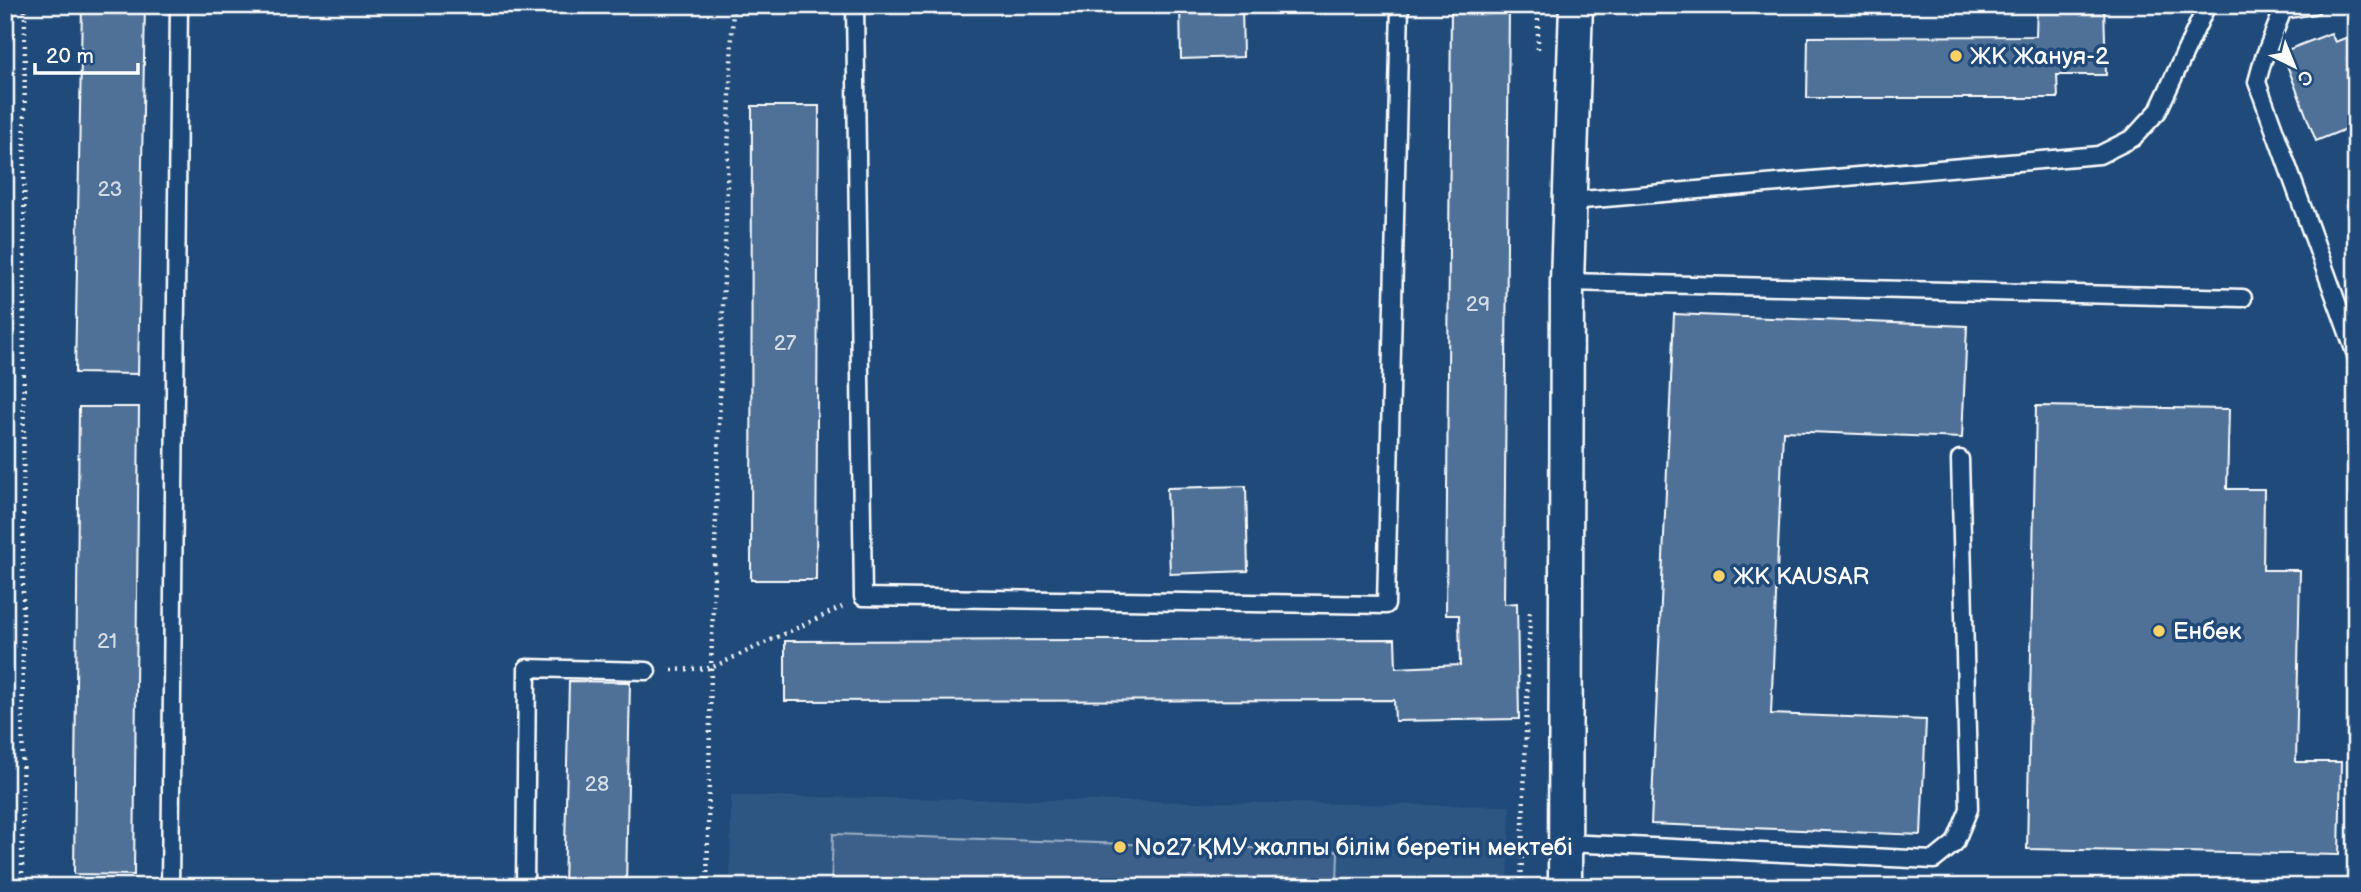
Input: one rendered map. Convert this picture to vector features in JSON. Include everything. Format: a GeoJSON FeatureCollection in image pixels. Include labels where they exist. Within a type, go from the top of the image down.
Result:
{"type":"FeatureCollection","features":[{"type":"Feature","properties":{"kind":"street"},"geometry":{"type":"LineString","coordinates":[[1566,887],[1567,282],[1576,5]]}},
{"type":"Feature","properties":{"kind":"lane"},"geometry":{"type":"LineString","coordinates":[[170,887],[179,5]]}},
{"type":"Feature","properties":{"kind":"lane"},"geometry":{"type":"LineString","coordinates":[[855,5],[863,597],[1386,605],[1400,5]]}},
{"type":"Feature","properties":{"kind":"lane"},"geometry":{"type":"LineString","coordinates":[[1571,201],[2099,155],[2133,138],[2158,111],[2207,5]]}},
{"type":"Feature","properties":{"kind":"lane"},"geometry":{"type":"LineString","coordinates":[[2313,5],[2283,10],[2263,60],[2258,82],[2356,355]]}},
{"type":"Feature","properties":{"kind":"lane"},"geometry":{"type":"LineString","coordinates":[[1567,282],[2243,298]]}},
{"type":"Feature","properties":{"kind":"lane"},"geometry":{"type":"LineString","coordinates":[[1565,843],[1934,860],[1955,844],[1969,809],[1960,459]]}},
{"type":"Feature","properties":{"kind":"lane"},"geometry":{"type":"LineString","coordinates":[[525,887],[527,668],[646,671]]}},
{"type":"Feature","properties":{"kind":"path"},"geometry":{"type":"LineString","coordinates":[[22,887],[25,5]]}},
{"type":"Feature","properties":{"kind":"path"},"geometry":{"type":"LineString","coordinates":[[707,887],[711,668],[733,5]]}},
{"type":"Feature","properties":{"kind":"path"},"geometry":{"type":"LineString","coordinates":[[646,671],[711,668],[863,597]]}},
{"type":"Feature","properties":{"kind":"shaded area","name":"No27 ҚМУ жалпы білім беретін мектебі"},"geometry":{"type":"Polygon","coordinates":[[[731,796],[1510,806],[1508,887],[730,887],[731,796]]]}},
{"type":"Feature","properties":{"kind":"shaded area"},"geometry":{"type":"Polygon","coordinates":[[[833,834],[1338,851],[1337,887],[831,887],[833,834]]]}},
{"type":"Feature","properties":{"kind":"building"},"geometry":{"type":"Polygon","coordinates":[[[82,5],[145,5],[138,374],[75,373],[82,5]]]}},
{"type":"Feature","properties":{"kind":"building"},"geometry":{"type":"Polygon","coordinates":[[[1180,5],[1242,5],[1243,57],[1181,59],[1180,5]]]}},
{"type":"Feature","properties":{"kind":"building"},"geometry":{"type":"Polygon","coordinates":[[[1451,5],[1509,5],[1504,604],[1517,603],[1519,719],[1395,721],[1394,700],[785,701],[785,641],[1395,639],[1396,668],[1460,665],[1459,615],[1446,615],[1451,5]]]}},
{"type":"Feature","properties":{"kind":"building","name":"ЖК Жануя-2"},"geometry":{"type":"Polygon","coordinates":[[[2037,5],[2104,5],[2106,75],[2057,75],[2058,98],[1807,98],[1808,37],[2036,36],[2037,5]]]}},
{"type":"Feature","properties":{"kind":"building"},"geometry":{"type":"Polygon","coordinates":[[[2331,33],[2335,42],[2356,34],[2356,125],[2316,141],[2282,52],[2331,33]]]}},
{"type":"Feature","properties":{"kind":"building"},"geometry":{"type":"Polygon","coordinates":[[[752,106],[819,106],[816,580],[751,580],[752,106]]]}},
{"type":"Feature","properties":{"kind":"building","name":"ЖК KAUSAR"},"geometry":{"type":"Polygon","coordinates":[[[1674,314],[1967,326],[1962,438],[1783,431],[1771,714],[1926,720],[1921,835],[1651,824],[1674,314]]]}},
{"type":"Feature","properties":{"kind":"building"},"geometry":{"type":"Polygon","coordinates":[[[2036,406],[2229,409],[2227,489],[2264,489],[2263,570],[2300,570],[2296,762],[2341,762],[2339,855],[2027,849],[2036,406]]]}},
{"type":"Feature","properties":{"kind":"building"},"geometry":{"type":"Polygon","coordinates":[[[79,407],[139,407],[134,875],[74,874],[79,407]]]}},
{"type":"Feature","properties":{"kind":"building"},"geometry":{"type":"Polygon","coordinates":[[[1246,486],[1248,571],[1170,574],[1167,488],[1246,486]]]}},
{"type":"Feature","properties":{"kind":"building"},"geometry":{"type":"Polygon","coordinates":[[[569,681],[630,682],[626,887],[564,887],[569,681]]]}},
{"type":"Feature","properties":{"kind":"place","name":"ЖК Жануя-2"},"geometry":{"type":"Point","coordinates":[1956,56]}},
{"type":"Feature","properties":{"kind":"place","name":"ЖК KAUSAR"},"geometry":{"type":"Point","coordinates":[1719,576]}},
{"type":"Feature","properties":{"kind":"place","name":"Енбек"},"geometry":{"type":"Point","coordinates":[2159,631]}},
{"type":"Feature","properties":{"kind":"place","name":"No27 ҚМУ жалпы білім беретін мектебі"},"geometry":{"type":"Point","coordinates":[1120,847]}}]}
